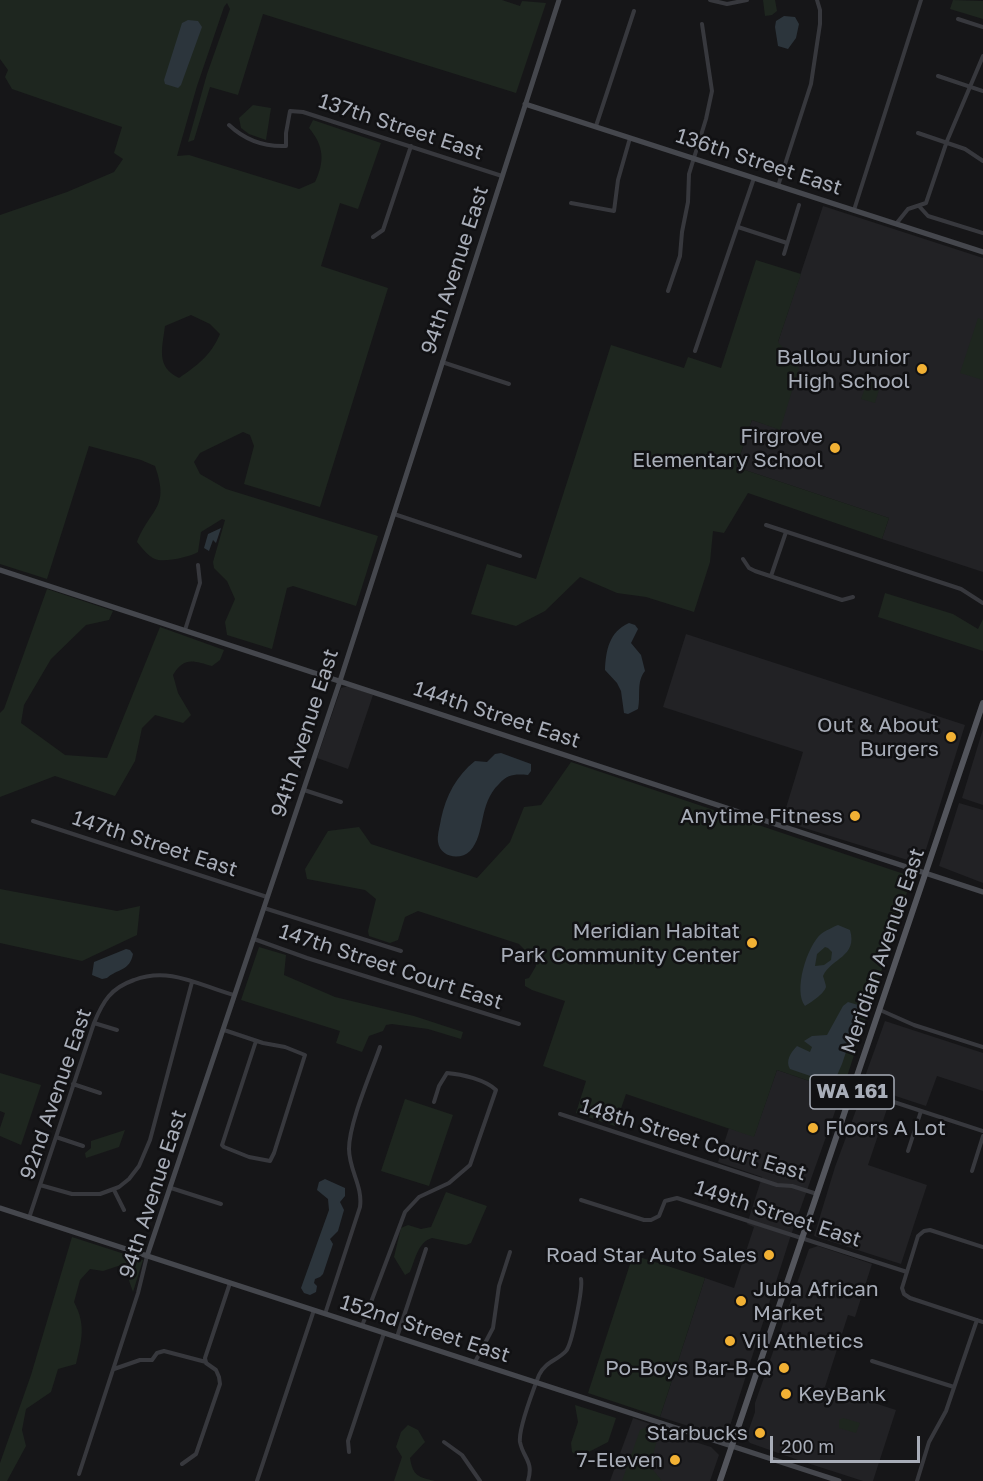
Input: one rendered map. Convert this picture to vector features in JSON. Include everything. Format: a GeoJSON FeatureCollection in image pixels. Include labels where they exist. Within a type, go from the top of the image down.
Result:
{"type":"FeatureCollection","features":[{"type":"Feature","properties":{"kind":"main road","name":"94th Avenue East"},"geometry":{"type":"LineString","coordinates":[[147,1256],[340,681],[559,0]]}},
{"type":"Feature","properties":{"kind":"main road","name":"136th Street East"},"geometry":{"type":"LineString","coordinates":[[525,104],[983,252]]}},
{"type":"Feature","properties":{"kind":"main road","name":"144th Street East"},"geometry":{"type":"LineString","coordinates":[[0,572],[185,630],[983,891]]}},
{"type":"Feature","properties":{"kind":"main road","name":"Meridian Avenue East"},"geometry":{"type":"LineString","coordinates":[[720,1481],[983,703]]}},
{"type":"Feature","properties":{"kind":"main road","name":"152nd Street East"},"geometry":{"type":"LineString","coordinates":[[0,1208],[837,1481]]}},
{"type":"Feature","properties":{"kind":"street"},"geometry":{"type":"LineString","coordinates":[[710,0],[727,4],[747,0]]}},
{"type":"Feature","properties":{"kind":"street"},"geometry":{"type":"LineString","coordinates":[[778,186],[811,84],[820,24],[818,0]]}},
{"type":"Feature","properties":{"kind":"street"},"geometry":{"type":"LineString","coordinates":[[854,210],[921,0]]}},
{"type":"Feature","properties":{"kind":"street"},"geometry":{"type":"LineString","coordinates":[[596,126],[634,11]]}},
{"type":"Feature","properties":{"kind":"street"},"geometry":{"type":"LineString","coordinates":[[958,19],[983,27]]}},
{"type":"Feature","properties":{"kind":"street"},"geometry":{"type":"LineString","coordinates":[[668,291],[680,256],[688,202],[689,174],[712,91],[702,24]]}},
{"type":"Feature","properties":{"kind":"street"},"geometry":{"type":"LineString","coordinates":[[896,224],[905,211],[926,203],[947,141],[983,56]]}},
{"type":"Feature","properties":{"kind":"street"},"geometry":{"type":"LineString","coordinates":[[938,76],[983,91]]}},
{"type":"Feature","properties":{"kind":"street","name":"137th Street East"},"geometry":{"type":"LineString","coordinates":[[229,124],[243,136],[258,143],[286,146],[290,111],[303,112],[502,176]]}},
{"type":"Feature","properties":{"kind":"street"},"geometry":{"type":"LineString","coordinates":[[918,133],[947,141],[983,161]]}},
{"type":"Feature","properties":{"kind":"street"},"geometry":{"type":"LineString","coordinates":[[571,203],[614,211],[618,180],[630,138]]}},
{"type":"Feature","properties":{"kind":"street"},"geometry":{"type":"LineString","coordinates":[[374,237],[384,230],[411,146]]}},
{"type":"Feature","properties":{"kind":"street"},"geometry":{"type":"LineString","coordinates":[[695,351],[754,178]]}},
{"type":"Feature","properties":{"kind":"street"},"geometry":{"type":"LineString","coordinates":[[784,254],[799,206]]}},
{"type":"Feature","properties":{"kind":"street"},"geometry":{"type":"LineString","coordinates":[[919,206],[928,216],[983,233]]}},
{"type":"Feature","properties":{"kind":"street"},"geometry":{"type":"LineString","coordinates":[[738,227],[787,243]]}},
{"type":"Feature","properties":{"kind":"street"},"geometry":{"type":"LineString","coordinates":[[442,362],[510,384]]}},
{"type":"Feature","properties":{"kind":"street"},"geometry":{"type":"LineString","coordinates":[[394,514],[520,556]]}},
{"type":"Feature","properties":{"kind":"street"},"geometry":{"type":"LineString","coordinates":[[766,525],[961,589],[983,603]]}},
{"type":"Feature","properties":{"kind":"street"},"geometry":{"type":"LineString","coordinates":[[771,576],[786,532]]}},
{"type":"Feature","properties":{"kind":"street"},"geometry":{"type":"LineString","coordinates":[[743,559],[749,568],[771,576],[842,600],[853,597]]}},
{"type":"Feature","properties":{"kind":"street"},"geometry":{"type":"LineString","coordinates":[[185,630],[200,583],[198,565]]}},
{"type":"Feature","properties":{"kind":"street"},"geometry":{"type":"LineString","coordinates":[[304,790],[341,802]]}},
{"type":"Feature","properties":{"kind":"street","name":"147th Street East"},"geometry":{"type":"LineString","coordinates":[[33,821],[268,897]]}},
{"type":"Feature","properties":{"kind":"street"},"geometry":{"type":"LineString","coordinates":[[264,908],[400,951]]}},
{"type":"Feature","properties":{"kind":"street","name":"147th Street Court East"},"geometry":{"type":"LineString","coordinates":[[254,939],[307,958],[519,1024]]}},
{"type":"Feature","properties":{"kind":"street","name":"92nd Avenue East"},"geometry":{"type":"LineString","coordinates":[[29,1218],[101,1006],[121,985],[150,974],[170,975],[192,982]]}},
{"type":"Feature","properties":{"kind":"street"},"geometry":{"type":"LineString","coordinates":[[40,1185],[78,1195],[100,1194],[114,1190],[129,1179],[139,1166],[150,1140],[192,982],[235,996]]}},
{"type":"Feature","properties":{"kind":"street"},"geometry":{"type":"LineString","coordinates":[[880,1010],[914,1025],[983,1047]]}},
{"type":"Feature","properties":{"kind":"street"},"geometry":{"type":"LineString","coordinates":[[94,1023],[117,1030]]}},
{"type":"Feature","properties":{"kind":"street"},"geometry":{"type":"LineString","coordinates":[[224,1030],[305,1055],[270,1161],[249,1157],[224,1148],[222,1145],[256,1041]]}},
{"type":"Feature","properties":{"kind":"street"},"geometry":{"type":"LineString","coordinates":[[325,1314],[360,1207],[360,1190],[349,1157],[350,1139],[380,1047]]}},
{"type":"Feature","properties":{"kind":"street"},"geometry":{"type":"LineString","coordinates":[[362,1326],[405,1212],[419,1197],[449,1184],[470,1164],[496,1090],[490,1085],[459,1074],[447,1073],[439,1086],[434,1102]]}},
{"type":"Feature","properties":{"kind":"street"},"geometry":{"type":"LineString","coordinates":[[74,1084],[100,1093]]}},
{"type":"Feature","properties":{"kind":"street"},"geometry":{"type":"LineString","coordinates":[[854,1089],[983,1131]]}},
{"type":"Feature","properties":{"kind":"street"},"geometry":{"type":"LineString","coordinates":[[908,1151],[921,1110]]}},
{"type":"Feature","properties":{"kind":"street","name":"148th Street Court East"},"geometry":{"type":"LineString","coordinates":[[560,1114],[777,1185],[792,1186],[818,1194]]}},
{"type":"Feature","properties":{"kind":"street"},"geometry":{"type":"LineString","coordinates":[[972,1171],[983,1136]]}},
{"type":"Feature","properties":{"kind":"street"},"geometry":{"type":"LineString","coordinates":[[56,1137],[83,1146]]}},
{"type":"Feature","properties":{"kind":"street"},"geometry":{"type":"LineString","coordinates":[[171,1188],[221,1204]]}},
{"type":"Feature","properties":{"kind":"street"},"geometry":{"type":"LineString","coordinates":[[114,1190],[124,1210]]}},
{"type":"Feature","properties":{"kind":"street","name":"149th Street East"},"geometry":{"type":"LineString","coordinates":[[581,1200],[647,1221],[658,1216],[665,1201],[677,1198],[907,1272]]}},
{"type":"Feature","properties":{"kind":"street"},"geometry":{"type":"LineString","coordinates":[[983,1247],[930,1230],[924,1231],[918,1236],[902,1285],[904,1294],[910,1298],[983,1322]]}},
{"type":"Feature","properties":{"kind":"street"},"geometry":{"type":"LineString","coordinates":[[397,1337],[426,1250]]}},
{"type":"Feature","properties":{"kind":"street"},"geometry":{"type":"LineString","coordinates":[[474,1363],[493,1328],[498,1291],[510,1252]]}},
{"type":"Feature","properties":{"kind":"street","name":"94th Avenue East"},"geometry":{"type":"LineString","coordinates":[[79,1474],[146,1268],[147,1256]]}},
{"type":"Feature","properties":{"kind":"street"},"geometry":{"type":"LineString","coordinates":[[528,1481],[530,1463],[520,1444],[520,1434],[543,1368],[568,1348],[582,1295],[581,1279]]}},
{"type":"Feature","properties":{"kind":"street"},"geometry":{"type":"LineString","coordinates":[[206,1362],[205,1358],[230,1283]]}},
{"type":"Feature","properties":{"kind":"street"},"geometry":{"type":"LineString","coordinates":[[257,1481],[314,1310]]}},
{"type":"Feature","properties":{"kind":"street"},"geometry":{"type":"LineString","coordinates":[[917,1481],[929,1442],[946,1412],[977,1320]]}},
{"type":"Feature","properties":{"kind":"street"},"geometry":{"type":"LineString","coordinates":[[350,1452],[348,1441],[384,1333]]}},
{"type":"Feature","properties":{"kind":"street"},"geometry":{"type":"LineString","coordinates":[[114,1370],[140,1360],[153,1360],[157,1353],[164,1351],[206,1362],[216,1370],[220,1384],[198,1449],[194,1456],[182,1464]]}},
{"type":"Feature","properties":{"kind":"street"},"geometry":{"type":"LineString","coordinates":[[872,1361],[954,1387]]}},
{"type":"Feature","properties":{"kind":"street"},"geometry":{"type":"LineString","coordinates":[[444,1442],[462,1455],[480,1481]]}},
{"type":"Feature","properties":{"kind":"shaded area"},"geometry":{"type":"Polygon","coordinates":[[[0,0],[502,0],[520,6],[522,1],[546,3],[516,93],[263,14],[238,95],[210,87],[194,140],[188,142],[207,74],[230,9],[227,3],[197,86],[177,156],[189,155],[299,189],[315,182],[320,167],[320,147],[309,128],[313,120],[381,143],[358,209],[340,203],[321,266],[388,288],[320,507],[244,484],[254,446],[250,435],[243,432],[200,453],[194,462],[200,474],[226,489],[378,536],[356,606],[293,586],[287,588],[272,649],[227,635],[225,622],[235,599],[227,581],[214,568],[213,562],[225,520],[222,519],[201,532],[198,552],[170,560],[152,558],[137,542],[160,500],[159,480],[155,466],[89,446],[47,579],[0,564],[0,215],[67,192],[114,172],[123,159],[114,153],[122,127],[12,89],[5,77],[8,70],[0,59],[0,0]],[[191,315],[165,326],[162,356],[172,374],[179,378],[208,354],[220,334],[210,324],[191,315]]]}},
{"type":"Feature","properties":{"kind":"shaded area"},"geometry":{"type":"Polygon","coordinates":[[[763,0],[775,0],[777,11],[765,16],[763,0]]]}},
{"type":"Feature","properties":{"kind":"shaded area"},"geometry":{"type":"Polygon","coordinates":[[[953,0],[983,1],[983,19],[950,9],[953,0]]]}},
{"type":"Feature","properties":{"kind":"shaded area"},"geometry":{"type":"Polygon","coordinates":[[[784,16],[795,17],[799,24],[796,38],[788,49],[778,46],[775,27],[776,21],[784,16]]]}},
{"type":"Feature","properties":{"kind":"shaded area"},"geometry":{"type":"Polygon","coordinates":[[[188,20],[198,21],[202,27],[178,88],[165,84],[164,80],[182,23],[188,20]]]}},
{"type":"Feature","properties":{"kind":"shaded area"},"geometry":{"type":"Polygon","coordinates":[[[253,105],[271,108],[266,140],[249,134],[241,128],[239,118],[253,105]]]}},
{"type":"Feature","properties":{"kind":"shaded area"},"geometry":{"type":"Polygon","coordinates":[[[823,206],[983,258],[983,572],[882,539],[889,518],[736,467],[752,420],[779,429],[778,342],[823,206]]]}},
{"type":"Feature","properties":{"kind":"shaded area"},"geometry":{"type":"Polygon","coordinates":[[[756,260],[801,274],[778,342],[799,368],[780,430],[752,420],[736,467],[889,518],[882,539],[748,493],[724,533],[713,531],[710,562],[694,612],[646,597],[617,593],[580,577],[545,611],[516,626],[471,614],[487,564],[536,579],[611,345],[684,368],[688,357],[721,368],[756,260]]]}},
{"type":"Feature","properties":{"kind":"shaded area"},"geometry":{"type":"Polygon","coordinates":[[[978,318],[983,320],[983,380],[960,373],[978,318]]]}},
{"type":"Feature","properties":{"kind":"shaded area"},"geometry":{"type":"Polygon","coordinates":[[[868,379],[881,383],[875,403],[861,399],[868,379]]]}},
{"type":"Feature","properties":{"kind":"shaded area"},"geometry":{"type":"Polygon","coordinates":[[[221,528],[216,543],[213,540],[209,551],[204,548],[208,534],[221,528]]]}},
{"type":"Feature","properties":{"kind":"shaded area"},"geometry":{"type":"Polygon","coordinates":[[[47,589],[113,611],[109,620],[86,625],[51,659],[24,705],[21,723],[65,755],[107,758],[160,627],[224,650],[220,660],[212,666],[185,662],[177,669],[173,675],[178,693],[191,715],[183,723],[155,715],[142,728],[135,761],[115,796],[55,776],[0,797],[0,713],[4,709],[47,589]]]}},
{"type":"Feature","properties":{"kind":"shaded area"},"geometry":{"type":"Polygon","coordinates":[[[885,593],[953,614],[978,629],[983,619],[983,651],[878,617],[885,593]]]}},
{"type":"Feature","properties":{"kind":"shaded area"},"geometry":{"type":"Polygon","coordinates":[[[629,623],[638,629],[631,643],[641,655],[645,671],[640,684],[638,709],[628,714],[624,713],[621,691],[617,683],[605,670],[610,642],[617,631],[629,623]]]}},
{"type":"Feature","properties":{"kind":"shaded area"},"geometry":{"type":"Polygon","coordinates":[[[686,634],[965,725],[923,859],[914,862],[782,821],[803,752],[663,707],[686,634]]]}},
{"type":"Feature","properties":{"kind":"shaded area"},"geometry":{"type":"Polygon","coordinates":[[[348,686],[373,695],[348,769],[317,758],[341,688],[348,686]]]}},
{"type":"Feature","properties":{"kind":"shaded area"},"geometry":{"type":"Polygon","coordinates":[[[983,729],[983,805],[962,798],[983,729]]]}},
{"type":"Feature","properties":{"kind":"shaded area"},"geometry":{"type":"Polygon","coordinates":[[[501,753],[531,764],[531,771],[528,775],[509,776],[492,792],[478,836],[470,851],[456,857],[446,854],[440,847],[438,836],[449,794],[462,773],[475,761],[487,762],[495,754],[501,753]]]}},
{"type":"Feature","properties":{"kind":"shaded area"},"geometry":{"type":"Polygon","coordinates":[[[571,762],[910,876],[910,883],[842,1092],[777,1070],[754,1137],[626,1094],[615,1126],[576,1113],[586,1081],[543,1066],[565,1001],[525,986],[525,979],[529,978],[536,966],[535,960],[519,944],[418,911],[405,917],[398,940],[390,943],[369,936],[368,931],[376,899],[365,890],[307,879],[305,869],[328,831],[359,827],[371,844],[477,878],[510,842],[524,807],[541,805],[571,762]]]}},
{"type":"Feature","properties":{"kind":"shaded area"},"geometry":{"type":"Polygon","coordinates":[[[959,803],[983,810],[983,883],[939,866],[959,803]]]}},
{"type":"Feature","properties":{"kind":"shaded area"},"geometry":{"type":"Polygon","coordinates":[[[0,889],[117,911],[140,906],[137,935],[82,961],[0,943],[0,889]]]}},
{"type":"Feature","properties":{"kind":"shaded area"},"geometry":{"type":"Polygon","coordinates":[[[838,925],[850,930],[850,946],[823,976],[825,990],[805,1006],[800,990],[801,980],[811,948],[821,934],[838,925]],[[825,947],[817,954],[815,966],[824,965],[831,960],[832,952],[825,947]]]}},
{"type":"Feature","properties":{"kind":"shaded area"},"geometry":{"type":"Polygon","coordinates":[[[259,947],[286,955],[284,975],[335,997],[414,1016],[463,1032],[461,1039],[428,1029],[392,1024],[386,1025],[383,1031],[369,1036],[362,1052],[336,1043],[340,1031],[241,1000],[259,947]]]}},
{"type":"Feature","properties":{"kind":"shaded area"},"geometry":{"type":"Polygon","coordinates":[[[126,949],[133,954],[126,967],[107,978],[102,979],[92,975],[94,962],[126,949]]]}},
{"type":"Feature","properties":{"kind":"shaded area"},"geometry":{"type":"Polygon","coordinates":[[[848,1002],[858,1005],[859,1013],[835,1080],[825,1081],[790,1069],[788,1060],[795,1048],[797,1046],[810,1052],[812,1047],[804,1041],[812,1036],[827,1035],[843,1006],[848,1002]]]}},
{"type":"Feature","properties":{"kind":"shaded area"},"geometry":{"type":"Polygon","coordinates":[[[885,1021],[983,1053],[983,1091],[937,1076],[926,1106],[865,1086],[863,1082],[885,1021]]]}},
{"type":"Feature","properties":{"kind":"shaded area"},"geometry":{"type":"Polygon","coordinates":[[[777,1070],[842,1092],[790,1238],[728,1432],[720,1436],[660,1417],[705,1278],[734,1288],[754,1227],[747,1224],[762,1177],[718,1162],[729,1128],[754,1136],[777,1070]]]}},
{"type":"Feature","properties":{"kind":"shaded area"},"geometry":{"type":"Polygon","coordinates":[[[0,1073],[41,1085],[21,1145],[0,1136],[5,1113],[0,1111],[0,1073]]]}},
{"type":"Feature","properties":{"kind":"shaded area"},"geometry":{"type":"Polygon","coordinates":[[[864,1098],[888,1106],[868,1165],[927,1185],[901,1264],[814,1236],[835,1167],[859,1102],[864,1098]]]}},
{"type":"Feature","properties":{"kind":"shaded area"},"geometry":{"type":"Polygon","coordinates":[[[405,1099],[453,1115],[429,1186],[381,1171],[405,1099]]]}},
{"type":"Feature","properties":{"kind":"shaded area"},"geometry":{"type":"Polygon","coordinates":[[[125,1130],[119,1147],[86,1158],[85,1153],[91,1148],[91,1141],[125,1130]]]}},
{"type":"Feature","properties":{"kind":"shaded area"},"geometry":{"type":"Polygon","coordinates":[[[325,1179],[345,1188],[345,1196],[340,1202],[344,1210],[338,1231],[330,1239],[333,1244],[323,1274],[315,1279],[316,1292],[310,1295],[304,1293],[301,1288],[329,1210],[328,1199],[317,1190],[319,1182],[325,1179]]]}},
{"type":"Feature","properties":{"kind":"shaded area"},"geometry":{"type":"Polygon","coordinates":[[[446,1192],[487,1206],[471,1243],[466,1245],[432,1238],[427,1240],[418,1252],[410,1272],[405,1275],[394,1257],[401,1228],[408,1225],[421,1229],[431,1227],[446,1192]]]}},
{"type":"Feature","properties":{"kind":"shaded area"},"geometry":{"type":"Polygon","coordinates":[[[72,1237],[143,1260],[133,1292],[125,1269],[118,1266],[103,1271],[90,1269],[80,1280],[74,1302],[78,1310],[82,1332],[76,1364],[58,1369],[51,1392],[26,1409],[22,1430],[26,1446],[7,1481],[0,1481],[0,1463],[31,1375],[72,1237]]]}},
{"type":"Feature","properties":{"kind":"shaded area"},"geometry":{"type":"Polygon","coordinates":[[[818,1246],[872,1264],[855,1317],[848,1315],[825,1387],[896,1410],[873,1481],[863,1481],[798,1460],[750,1443],[746,1438],[755,1412],[755,1403],[809,1249],[818,1246]]]}},
{"type":"Feature","properties":{"kind":"shaded area"},"geometry":{"type":"Polygon","coordinates":[[[633,1255],[705,1278],[660,1417],[588,1393],[633,1255]]]}},
{"type":"Feature","properties":{"kind":"shaded area"},"geometry":{"type":"Polygon","coordinates":[[[575,1405],[616,1418],[608,1442],[579,1457],[572,1452],[571,1443],[578,1422],[575,1405]]]}},
{"type":"Feature","properties":{"kind":"shaded area"},"geometry":{"type":"Polygon","coordinates":[[[633,1418],[665,1429],[676,1436],[711,1447],[719,1455],[710,1481],[610,1481],[633,1418]]]}},
{"type":"Feature","properties":{"kind":"shaded area"},"geometry":{"type":"Polygon","coordinates":[[[843,1418],[860,1423],[856,1433],[839,1428],[839,1420],[843,1418]]]}},
{"type":"Feature","properties":{"kind":"shaded area"},"geometry":{"type":"Polygon","coordinates":[[[408,1425],[418,1430],[425,1442],[410,1458],[413,1469],[420,1477],[435,1481],[394,1481],[402,1457],[396,1447],[401,1432],[408,1425]]]}},
{"type":"Feature","properties":{"kind":"shaded area"},"geometry":{"type":"Polygon","coordinates":[[[647,1427],[654,1430],[658,1436],[650,1466],[662,1481],[622,1481],[640,1430],[647,1427]]]}},
{"type":"Feature","properties":{"kind":"place","name":"Ballou Junior High School"},"geometry":{"type":"Point","coordinates":[922,369]}},
{"type":"Feature","properties":{"kind":"place","name":"Firgrove Elementary School"},"geometry":{"type":"Point","coordinates":[835,448]}},
{"type":"Feature","properties":{"kind":"place","name":"Out & About Burgers"},"geometry":{"type":"Point","coordinates":[951,737]}},
{"type":"Feature","properties":{"kind":"place","name":"Anytime Fitness"},"geometry":{"type":"Point","coordinates":[855,816]}},
{"type":"Feature","properties":{"kind":"place","name":"Meridian Habitat Park Community Center"},"geometry":{"type":"Point","coordinates":[752,943]}},
{"type":"Feature","properties":{"kind":"place","name":"Floors A Lot"},"geometry":{"type":"Point","coordinates":[813,1128]}},
{"type":"Feature","properties":{"kind":"place","name":"Road Star Auto Sales"},"geometry":{"type":"Point","coordinates":[769,1255]}},
{"type":"Feature","properties":{"kind":"place","name":"Juba African Market"},"geometry":{"type":"Point","coordinates":[741,1301]}},
{"type":"Feature","properties":{"kind":"place","name":"Vil Athletics"},"geometry":{"type":"Point","coordinates":[730,1341]}},
{"type":"Feature","properties":{"kind":"place","name":"Po-Boys Bar-B-Q"},"geometry":{"type":"Point","coordinates":[784,1368]}},
{"type":"Feature","properties":{"kind":"place","name":"KeyBank"},"geometry":{"type":"Point","coordinates":[786,1394]}},
{"type":"Feature","properties":{"kind":"place","name":"Starbucks"},"geometry":{"type":"Point","coordinates":[760,1433]}},
{"type":"Feature","properties":{"kind":"place","name":"7-Eleven"},"geometry":{"type":"Point","coordinates":[675,1460]}}]}
